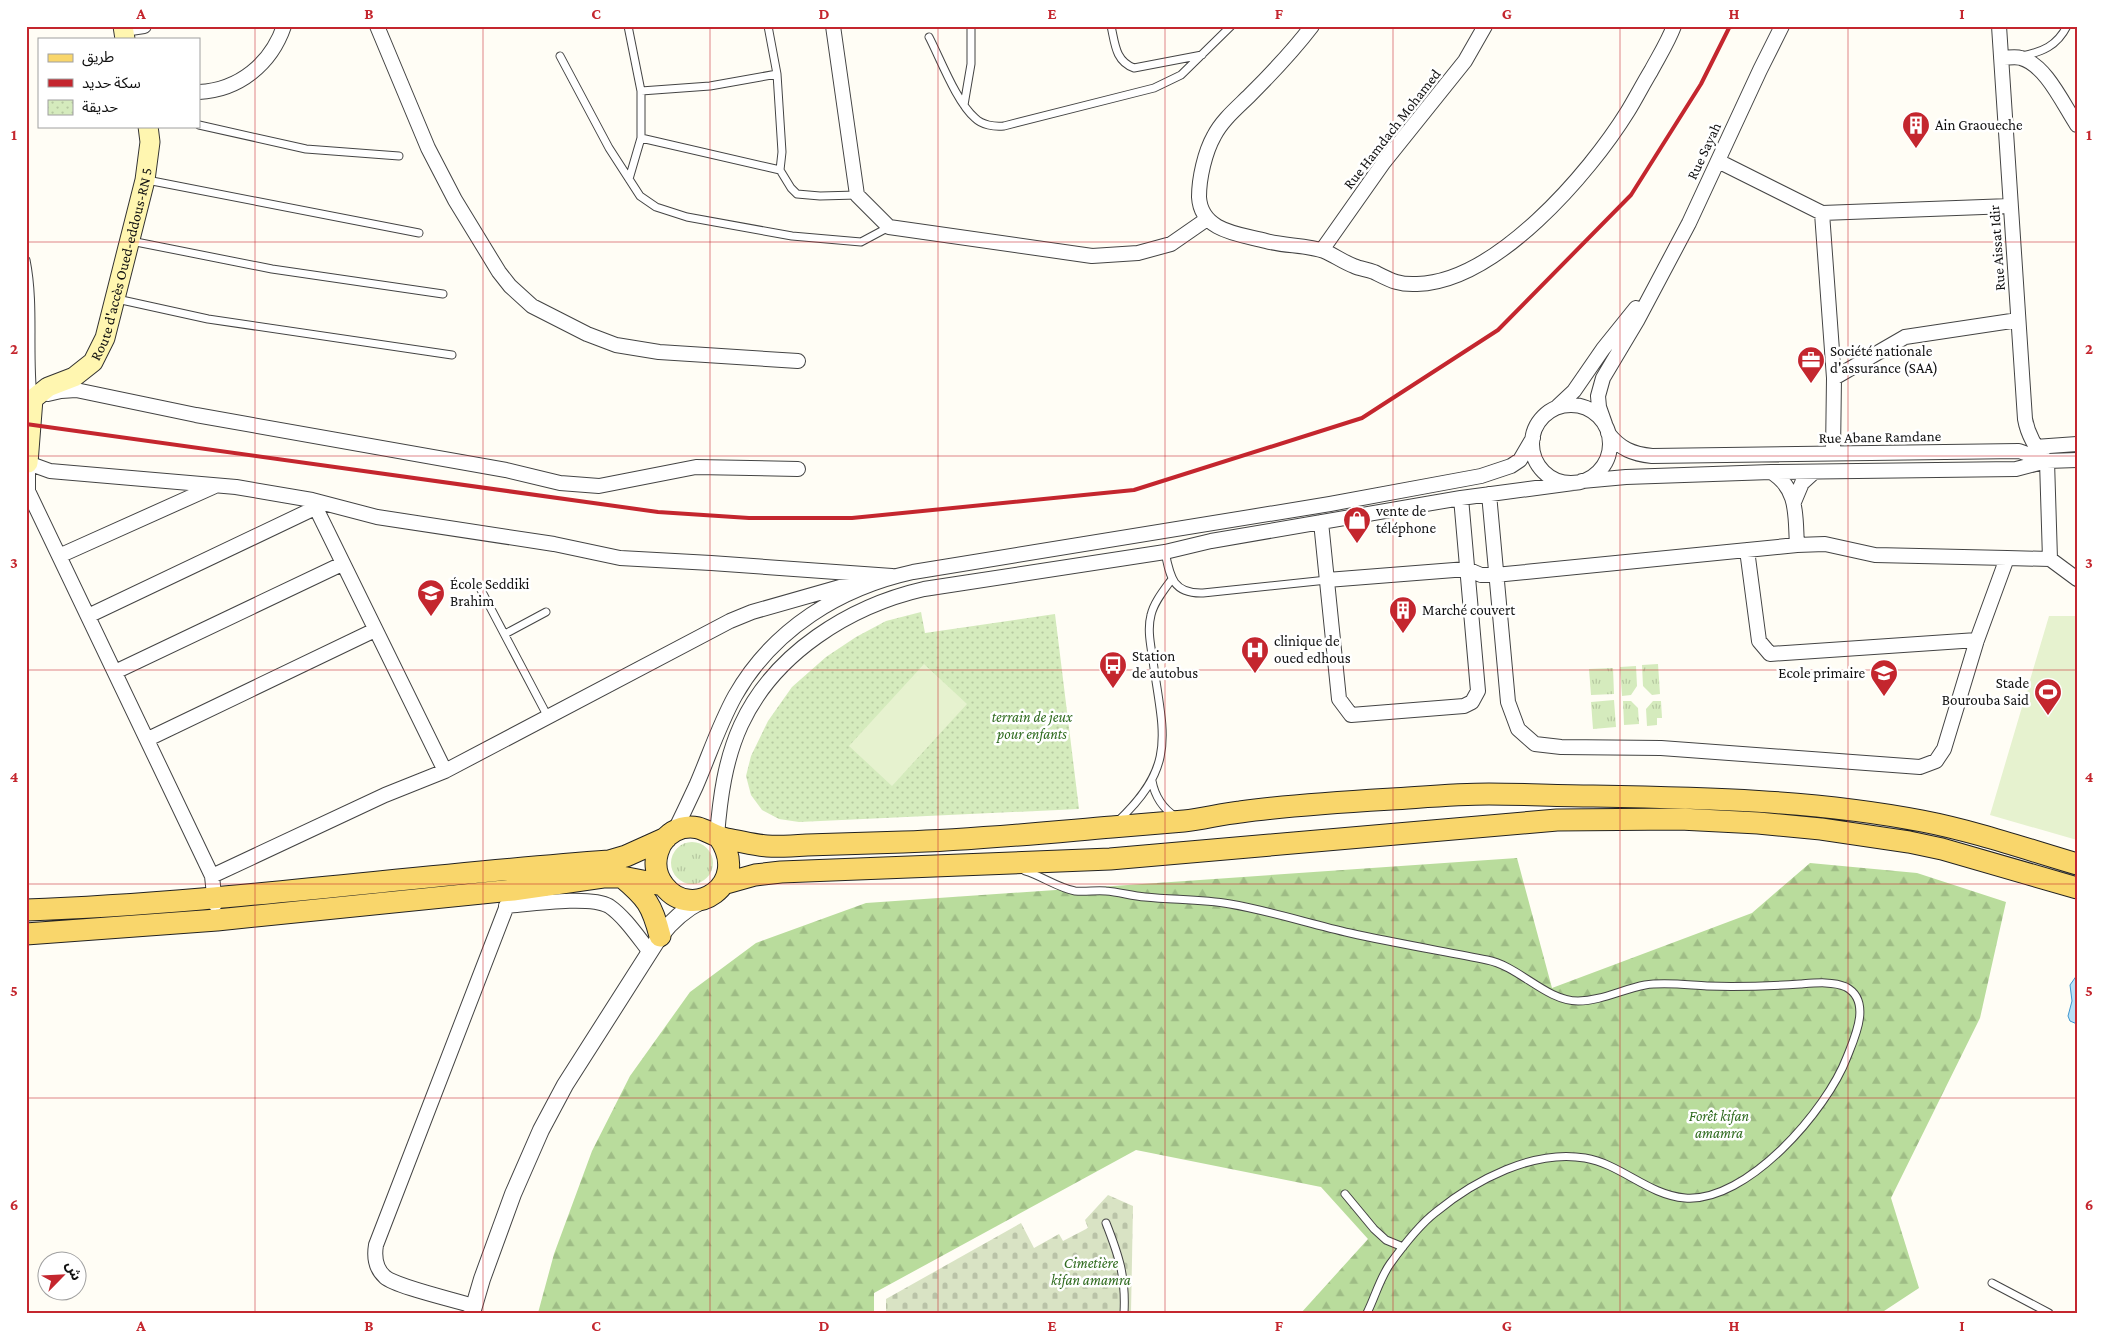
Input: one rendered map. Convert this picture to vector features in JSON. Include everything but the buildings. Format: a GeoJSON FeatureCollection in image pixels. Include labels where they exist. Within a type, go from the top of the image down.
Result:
{"type":"FeatureCollection","features":[{"type":"Feature","properties":{"kind":"main road","name":"Route d'accès Oued-eddous-RN 5"},"geometry":{"type":"LineString","coordinates":[[33,399],[48,387],[74,377],[93,362],[105,338],[145,180],[150,142],[148,128]]}},
{"type":"Feature","properties":{"kind":"main road"},"geometry":{"type":"LineString","coordinates":[[28,463],[33,399]]}},
{"type":"Feature","properties":{"kind":"main road"},"geometry":{"type":"LineString","coordinates":[[26,910],[215,899],[458,873],[610,861],[626,856],[686,827],[698,826],[718,836],[766,846],[955,841],[1186,820],[1248,811],[1393,799],[1486,794],[1704,797],[1826,807],[1920,821],[1952,828],[2077,864]]}},
{"type":"Feature","properties":{"kind":"main road"},"geometry":{"type":"LineString","coordinates":[[723,884],[755,875],[782,872],[1120,858],[1557,820],[1680,819],[1758,822],[1909,842],[1942,849],[2077,888]]}},
{"type":"Feature","properties":{"kind":"main road"},"geometry":{"type":"LineString","coordinates":[[665,888],[656,871],[656,859],[659,847],[670,834]]}},
{"type":"Feature","properties":{"kind":"main road"},"geometry":{"type":"LineString","coordinates":[[26,934],[509,898],[603,877],[622,877],[665,888],[678,898],[691,901],[703,899],[714,894],[723,884],[728,873],[730,860],[726,848],[718,836]]}},
{"type":"Feature","properties":{"kind":"main road"},"geometry":{"type":"LineString","coordinates":[[622,877],[648,903],[654,916],[655,944]]}},
{"type":"Feature","properties":{"kind":"street"},"geometry":{"type":"LineString","coordinates":[[124,31],[144,26]]}},
{"type":"Feature","properties":{"kind":"street"},"geometry":{"type":"LineString","coordinates":[[200,92],[230,86],[249,77],[264,62],[275,47],[284,26]]}},
{"type":"Feature","properties":{"kind":"street"},"geometry":{"type":"LineString","coordinates":[[377,26],[428,148],[455,200],[499,272],[510,286],[532,306],[587,334],[616,345],[659,352],[798,361]]}},
{"type":"Feature","properties":{"kind":"street"},"geometry":{"type":"LineString","coordinates":[[833,26],[857,195],[889,227],[1092,256],[1138,253],[1171,244],[1207,219]]}},
{"type":"Feature","properties":{"kind":"street"},"geometry":{"type":"LineString","coordinates":[[1312,26],[1301,41],[1214,135],[1208,152],[1199,196],[1201,206],[1207,219],[1226,231],[1280,245],[1322,250],[1389,281],[1402,284],[1419,284],[1442,280],[1485,262],[1531,226],[1583,171],[1627,112],[1674,26]]}},
{"type":"Feature","properties":{"kind":"street","name":"Rue Hamdach Mohamed"},"geometry":{"type":"LineString","coordinates":[[1322,250],[1384,162],[1466,62],[1485,26]]}},
{"type":"Feature","properties":{"kind":"street","name":"Rue Sayah"},"geometry":{"type":"LineString","coordinates":[[1607,428],[1599,407],[1598,396],[1603,378],[1637,321],[1689,223],[1782,26]]}},
{"type":"Feature","properties":{"kind":"street","name":"Rue Aissat Idir"},"geometry":{"type":"LineString","coordinates":[[2000,26],[2010,206],[2028,432],[2035,447],[2047,461]]}},
{"type":"Feature","properties":{"kind":"street"},"geometry":{"type":"LineString","coordinates":[[2001,58],[2018,57],[2031,61],[2042,71],[2077,125]]}},
{"type":"Feature","properties":{"kind":"street"},"geometry":{"type":"LineString","coordinates":[[1718,161],[1822,213],[2010,206]]}},
{"type":"Feature","properties":{"kind":"street"},"geometry":{"type":"LineString","coordinates":[[1822,213],[1834,378],[1833,453]]}},
{"type":"Feature","properties":{"kind":"street","name":"Rue Sayah"},"geometry":{"type":"LineString","coordinates":[[1556,408],[1574,391],[1603,349],[1653,288]]}},
{"type":"Feature","properties":{"kind":"street"},"geometry":{"type":"LineString","coordinates":[[1834,378],[1905,337],[2018,320]]}},
{"type":"Feature","properties":{"kind":"street"},"geometry":{"type":"LineString","coordinates":[[33,399],[61,390],[76,390],[196,415],[506,470],[560,483],[599,486],[696,467],[798,469]]}},
{"type":"Feature","properties":{"kind":"street"},"geometry":{"type":"LineString","coordinates":[[212,876],[385,795],[445,771],[730,621],[774,605],[858,582],[1321,506],[1481,476],[1512,466],[1520,460],[1533,438],[1538,423],[1543,417],[1556,408],[1572,405],[1587,408],[1594,412],[1607,428],[1610,450],[1603,466],[1597,473],[1578,482],[1556,480],[1543,470],[1534,455],[1533,438]]}},
{"type":"Feature","properties":{"kind":"street","name":"Rue Abane Ramdane"},"geometry":{"type":"LineString","coordinates":[[1607,428],[1618,445],[1632,453],[1647,456],[2019,451],[2047,461],[2077,460]]}},
{"type":"Feature","properties":{"kind":"street"},"geometry":{"type":"LineString","coordinates":[[2019,451],[2024,445],[2028,432]]}},
{"type":"Feature","properties":{"kind":"street"},"geometry":{"type":"LineString","coordinates":[[2035,447],[2077,444]]}},
{"type":"Feature","properties":{"kind":"street"},"geometry":{"type":"LineString","coordinates":[[718,836],[721,793],[725,770],[741,725],[758,693],[794,654],[842,620],[864,608],[924,589],[1165,552],[1211,541],[1461,498],[1578,482],[1626,477],[1771,472],[2016,469],[2047,461],[2050,559]]}},
{"type":"Feature","properties":{"kind":"street"},"geometry":{"type":"LineString","coordinates":[[217,920],[212,876],[28,491],[28,463],[50,471],[136,479],[174,480],[236,487],[377,517],[546,543],[620,558],[712,562],[892,576]]}},
{"type":"Feature","properties":{"kind":"street"},"geometry":{"type":"LineString","coordinates":[[1771,472],[1782,479],[1787,485],[1794,502],[1797,545]]}},
{"type":"Feature","properties":{"kind":"street"},"geometry":{"type":"LineString","coordinates":[[1794,502],[1802,483],[1814,472]]}},
{"type":"Feature","properties":{"kind":"street"},"geometry":{"type":"LineString","coordinates":[[59,556],[216,486]]}},
{"type":"Feature","properties":{"kind":"street"},"geometry":{"type":"LineString","coordinates":[[1489,494],[1508,702],[1518,729],[1535,744],[1561,747],[1670,749],[1920,767],[1936,761],[1944,749],[1977,640],[2007,558]]}},
{"type":"Feature","properties":{"kind":"street"},"geometry":{"type":"LineString","coordinates":[[1321,522],[1339,699],[1351,715],[1464,706],[1472,702],[1478,691],[1461,498]]}},
{"type":"Feature","properties":{"kind":"street"},"geometry":{"type":"LineString","coordinates":[[314,504],[445,771]]}},
{"type":"Feature","properties":{"kind":"street"},"geometry":{"type":"LineString","coordinates":[[88,616],[314,504]]}},
{"type":"Feature","properties":{"kind":"street"},"geometry":{"type":"LineString","coordinates":[[1327,580],[1467,569],[1481,575],[1495,575],[1797,545],[1825,544],[1875,555],[2050,559],[2077,579]]}},
{"type":"Feature","properties":{"kind":"street"},"geometry":{"type":"LineString","coordinates":[[1747,550],[1759,641],[1770,654],[1977,640]]}},
{"type":"Feature","properties":{"kind":"street"},"geometry":{"type":"LineString","coordinates":[[116,672],[342,564]]}},
{"type":"Feature","properties":{"kind":"street"},"geometry":{"type":"LineString","coordinates":[[670,834],[696,786],[736,694],[753,669],[793,627],[819,609],[851,592],[892,576]]}},
{"type":"Feature","properties":{"kind":"street"},"geometry":{"type":"LineString","coordinates":[[774,605],[802,604],[819,609]]}},
{"type":"Feature","properties":{"kind":"street"},"geometry":{"type":"LineString","coordinates":[[148,739],[375,630]]}},
{"type":"Feature","properties":{"kind":"street"},"geometry":{"type":"LineString","coordinates":[[655,944],[667,918],[669,905],[665,888]]}},
{"type":"Feature","properties":{"kind":"street"},"geometry":{"type":"LineString","coordinates":[[655,944],[614,910],[601,903],[586,900],[509,898],[376,1245],[374,1254],[379,1270],[392,1281],[473,1309],[513,1194],[541,1130],[565,1085],[671,922],[703,899]]}},
{"type":"Feature","properties":{"kind":"lane"},"geometry":{"type":"LineString","coordinates":[[628,26],[641,90],[641,138],[629,179]]}},
{"type":"Feature","properties":{"kind":"lane"},"geometry":{"type":"LineString","coordinates":[[768,26],[777,74],[782,152],[780,170],[797,194],[820,196],[857,195]]}},
{"type":"Feature","properties":{"kind":"lane"},"geometry":{"type":"LineString","coordinates":[[964,105],[971,64],[971,26]]}},
{"type":"Feature","properties":{"kind":"lane"},"geometry":{"type":"LineString","coordinates":[[1111,26],[1119,58],[1125,65],[1134,68],[1202,55]]}},
{"type":"Feature","properties":{"kind":"lane"},"geometry":{"type":"LineString","coordinates":[[929,37],[964,105],[975,119],[992,127],[1004,126],[1154,88],[1181,75],[1231,26]]}},
{"type":"Feature","properties":{"kind":"lane"},"geometry":{"type":"LineString","coordinates":[[2018,57],[2041,52],[2056,43],[2067,26]]}},
{"type":"Feature","properties":{"kind":"lane"},"geometry":{"type":"LineString","coordinates":[[560,56],[609,148],[640,196],[656,207],[687,217],[792,236],[861,242],[889,227]]}},
{"type":"Feature","properties":{"kind":"lane"},"geometry":{"type":"LineString","coordinates":[[641,90],[710,86],[777,74]]}},
{"type":"Feature","properties":{"kind":"lane"},"geometry":{"type":"LineString","coordinates":[[200,125],[306,149],[399,156]]}},
{"type":"Feature","properties":{"kind":"lane"},"geometry":{"type":"LineString","coordinates":[[641,138],[780,170]]}},
{"type":"Feature","properties":{"kind":"lane"},"geometry":{"type":"LineString","coordinates":[[145,180],[418,233]]}},
{"type":"Feature","properties":{"kind":"lane"},"geometry":{"type":"LineString","coordinates":[[131,241],[272,269],[443,294]]}},
{"type":"Feature","properties":{"kind":"lane"},"geometry":{"type":"LineString","coordinates":[[26,260],[30,282],[30,364],[33,399]]}},
{"type":"Feature","properties":{"kind":"lane"},"geometry":{"type":"LineString","coordinates":[[116,298],[208,319],[452,355]]}},
{"type":"Feature","properties":{"kind":"lane"},"geometry":{"type":"LineString","coordinates":[[1165,552],[1172,579],[1186,592],[1194,593],[1327,580]]}},
{"type":"Feature","properties":{"kind":"lane"},"geometry":{"type":"LineString","coordinates":[[1112,827],[1133,806],[1152,781],[1160,761],[1163,739],[1149,625],[1155,605],[1172,579]]}},
{"type":"Feature","properties":{"kind":"lane"},"geometry":{"type":"LineString","coordinates":[[480,588],[548,718]]}},
{"type":"Feature","properties":{"kind":"lane"},"geometry":{"type":"LineString","coordinates":[[505,634],[546,612]]}},
{"type":"Feature","properties":{"kind":"lane"},"geometry":{"type":"LineString","coordinates":[[1152,781],[1157,799],[1163,807],[1177,818],[1186,820]]}},
{"type":"Feature","properties":{"kind":"lane"},"geometry":{"type":"LineString","coordinates":[[1001,863],[1036,874],[1066,888],[1078,891],[1104,891],[1144,897],[1202,900],[1229,904],[1273,912],[1348,932],[1496,961],[1520,973],[1555,996],[1573,1001],[1590,1000],[1646,985],[1733,987],[1817,983],[1836,984],[1848,988],[1858,998],[1860,1014],[1856,1034],[1844,1067],[1826,1096],[1799,1132],[1775,1156],[1746,1179],[1714,1194],[1691,1198],[1672,1196],[1650,1188],[1609,1166],[1587,1158],[1557,1156],[1528,1161],[1467,1190],[1434,1213],[1387,1268],[1367,1313]]}},
{"type":"Feature","properties":{"kind":"lane"},"geometry":{"type":"LineString","coordinates":[[1345,1194],[1374,1229],[1386,1240],[1404,1247]]}},
{"type":"Feature","properties":{"kind":"lane"},"geometry":{"type":"LineString","coordinates":[[1106,1223],[1122,1268],[1125,1292],[1124,1313]]}},
{"type":"Feature","properties":{"kind":"lane"},"geometry":{"type":"LineString","coordinates":[[1992,1283],[2049,1313]]}},
{"type":"Feature","properties":{"kind":"green space","name":"terrain de jeux pour enfants"},"geometry":{"type":"Polygon","coordinates":[[[921,612],[925,633],[1055,614],[1079,809],[799,822],[779,819],[762,810],[751,795],[746,776],[751,756],[768,721],[792,687],[826,657],[856,637],[886,621],[921,612]]]}},
{"type":"Feature","properties":{"kind":"green space","name":"Stade Bourouba Said"},"geometry":{"type":"Polygon","coordinates":[[[2049,616],[2077,616],[2077,840],[1990,815],[2049,616]]]}},
{"type":"Feature","properties":{"kind":"green space"},"geometry":{"type":"Polygon","coordinates":[[[924,664],[967,704],[892,786],[849,746],[924,664]]]}},
{"type":"Feature","properties":{"kind":"green space"},"geometry":{"type":"Polygon","coordinates":[[[1658,664],[1660,694],[1652,695],[1643,686],[1642,665],[1658,664]]]}},
{"type":"Feature","properties":{"kind":"green space"},"geometry":{"type":"Polygon","coordinates":[[[1636,666],[1637,686],[1631,695],[1622,696],[1620,667],[1636,666]]]}},
{"type":"Feature","properties":{"kind":"green space"},"geometry":{"type":"Polygon","coordinates":[[[1613,668],[1614,694],[1591,695],[1589,669],[1613,668]]]}},
{"type":"Feature","properties":{"kind":"green space"},"geometry":{"type":"Polygon","coordinates":[[[1614,700],[1616,727],[1593,729],[1591,702],[1614,700]]]}},
{"type":"Feature","properties":{"kind":"green space"},"geometry":{"type":"Polygon","coordinates":[[[1623,701],[1631,701],[1638,708],[1639,724],[1624,725],[1623,701]]]}},
{"type":"Feature","properties":{"kind":"green space"},"geometry":{"type":"Polygon","coordinates":[[[1653,701],[1661,701],[1662,718],[1657,718],[1657,725],[1647,726],[1646,709],[1653,701]]]}},
{"type":"Feature","properties":{"kind":"green space"},"geometry":{"type":"Polygon","coordinates":[[[692,842],[707,848],[713,863],[707,878],[692,884],[677,878],[671,863],[677,848],[692,842]]]}},
{"type":"Feature","properties":{"kind":"green space","name":"Forêt kifan amamra"},"geometry":{"type":"Polygon","coordinates":[[[1517,858],[1552,988],[1752,913],[1810,863],[1917,873],[2006,902],[1980,1018],[1891,1198],[1919,1288],[1881,1313],[1301,1313],[1368,1239],[1321,1187],[1136,1150],[874,1293],[874,1313],[538,1313],[554,1254],[592,1151],[630,1076],[690,992],[756,943],[866,903],[1517,858]]]}},
{"type":"Feature","properties":{"kind":"green space","name":"Cimetière kifan amamra"},"geometry":{"type":"Polygon","coordinates":[[[1108,1195],[1133,1206],[1131,1313],[886,1313],[886,1299],[1021,1223],[1034,1248],[1059,1234],[1063,1241],[1088,1228],[1085,1220],[1108,1195]]]}},
{"type":"Feature","properties":{"kind":"water"},"geometry":{"type":"Polygon","coordinates":[[[2077,975],[2077,1024],[2070,1021],[2068,1016],[2072,1001],[2070,985],[2077,975]]]}},
{"type":"Feature","properties":{"kind":"railway"},"geometry":{"type":"LineString","coordinates":[[26,424],[658,512],[749,518],[852,518],[1134,490],[1362,418],[1498,330],[1631,195],[1701,84],[1730,26]]}},
{"type":"Feature","properties":{"kind":"place","name":"Ain Graoueche"},"geometry":{"type":"Point","coordinates":[1916,149]}},
{"type":"Feature","properties":{"kind":"place","name":"Société nationale d'assurance (SAA)"},"geometry":{"type":"Point","coordinates":[1811,384]}},
{"type":"Feature","properties":{"kind":"place","name":"vente de téléphone"},"geometry":{"type":"Point","coordinates":[1357,544]}},
{"type":"Feature","properties":{"kind":"place","name":"École Seddiki Brahim"},"geometry":{"type":"Point","coordinates":[431,617]}},
{"type":"Feature","properties":{"kind":"place","name":"Marché couvert"},"geometry":{"type":"Point","coordinates":[1403,634]}},
{"type":"Feature","properties":{"kind":"place","name":"clinique de oued edhous"},"geometry":{"type":"Point","coordinates":[1255,674]}},
{"type":"Feature","properties":{"kind":"place","name":"Station de autobus"},"geometry":{"type":"Point","coordinates":[1113,689]}},
{"type":"Feature","properties":{"kind":"place","name":"Ecole primaire"},"geometry":{"type":"Point","coordinates":[1884,697]}},
{"type":"Feature","properties":{"kind":"place","name":"Stade Bourouba Said"},"geometry":{"type":"Point","coordinates":[2048,716]}}]}
